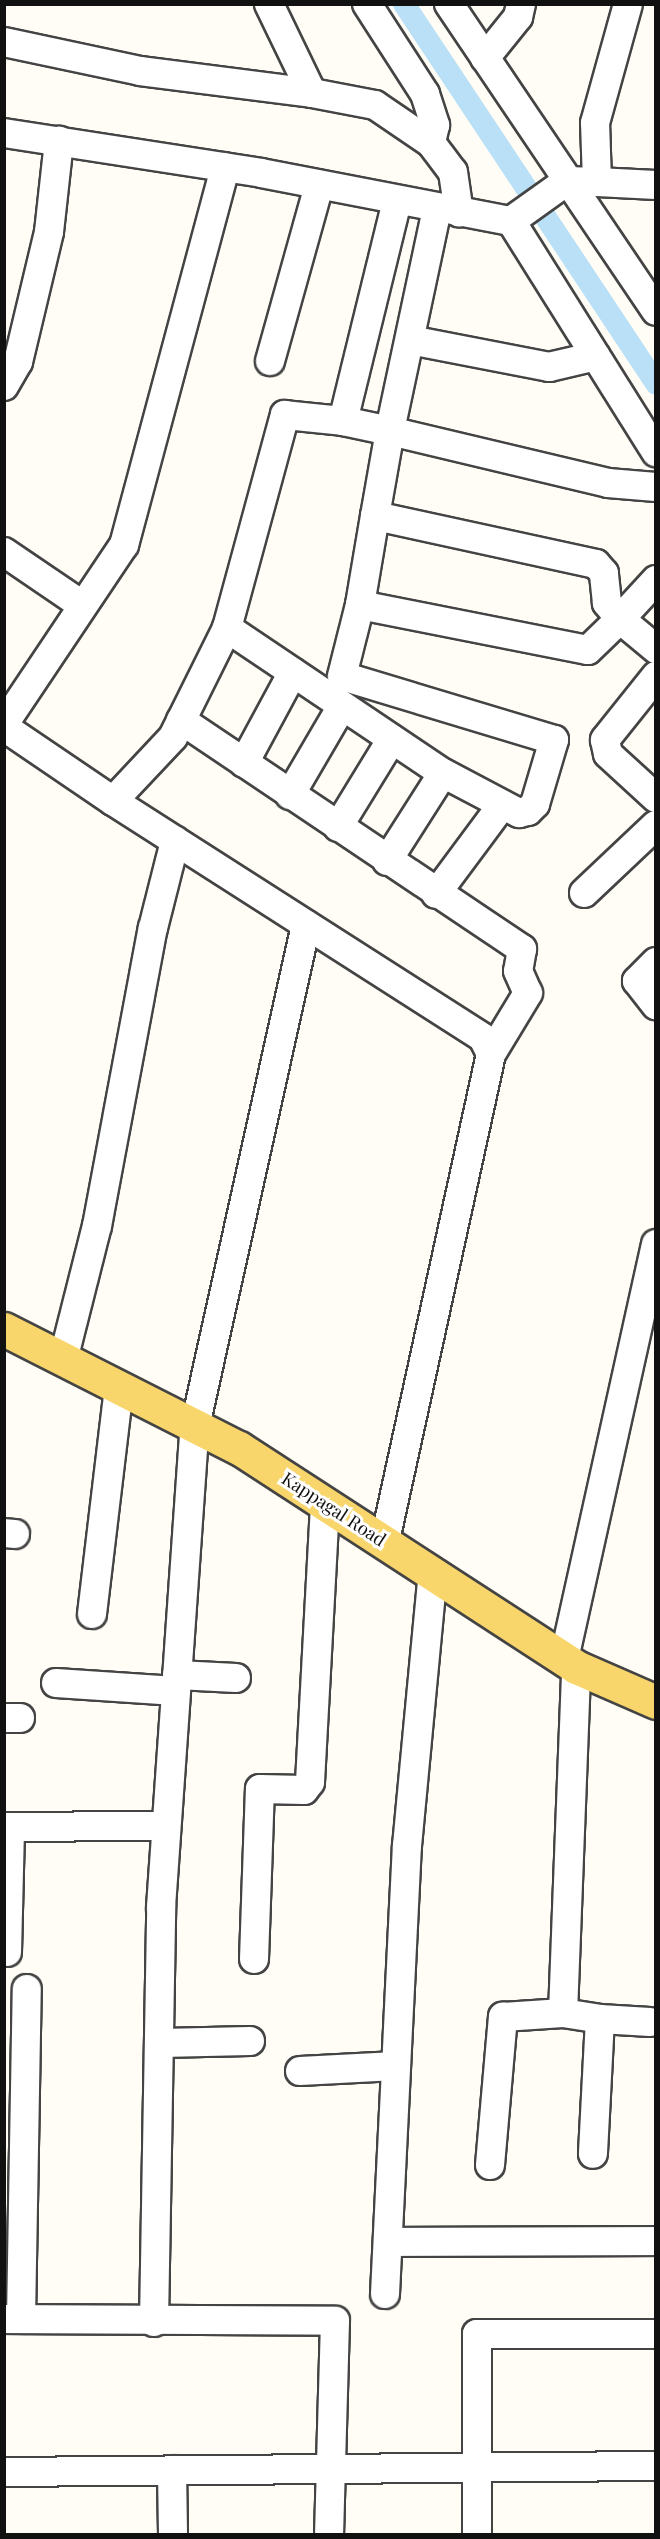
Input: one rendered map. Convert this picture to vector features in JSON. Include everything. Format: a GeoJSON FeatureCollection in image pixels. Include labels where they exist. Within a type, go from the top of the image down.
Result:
{"type":"FeatureCollection","features":[{"type":"Feature","properties":{"kind":"main road","name":"Kappagal Road"},"geometry":{"type":"LineString","coordinates":[[4,1329],[195,1426],[325,1503],[570,1663],[656,1702]]}},
{"type":"Feature","properties":{"kind":"street"},"geometry":{"type":"LineString","coordinates":[[269,4],[312,93]]}},
{"type":"Feature","properties":{"kind":"street"},"geometry":{"type":"LineString","coordinates":[[367,4],[425,94],[435,125],[431,144]]}},
{"type":"Feature","properties":{"kind":"street"},"geometry":{"type":"LineString","coordinates":[[449,4],[656,311]]}},
{"type":"Feature","properties":{"kind":"street"},"geometry":{"type":"LineString","coordinates":[[485,58],[518,17],[521,4]]}},
{"type":"Feature","properties":{"kind":"street"},"geometry":{"type":"LineString","coordinates":[[597,183],[595,123],[628,4]]}},
{"type":"Feature","properties":{"kind":"street"},"geometry":{"type":"LineString","coordinates":[[4,42],[140,71],[312,93],[375,105],[431,144],[453,172],[448,211],[410,340],[390,431],[360,605],[339,694],[290,795]]}},
{"type":"Feature","properties":{"kind":"street"},"geometry":{"type":"LineString","coordinates":[[4,133],[225,167],[448,211],[511,221],[567,181],[656,185]]}},
{"type":"Feature","properties":{"kind":"street"},"geometry":{"type":"LineString","coordinates":[[4,386],[18,362],[49,232],[59,141]]}},
{"type":"Feature","properties":{"kind":"street"},"geometry":{"type":"LineString","coordinates":[[225,167],[124,545],[4,725],[113,801],[483,1038],[491,1054]]}},
{"type":"Feature","properties":{"kind":"street"},"geometry":{"type":"LineString","coordinates":[[270,361],[319,185]]}},
{"type":"Feature","properties":{"kind":"street"},"geometry":{"type":"LineString","coordinates":[[343,421],[398,201]]}},
{"type":"Feature","properties":{"kind":"street"},"geometry":{"type":"LineString","coordinates":[[511,221],[656,452]]}},
{"type":"Feature","properties":{"kind":"street"},"geometry":{"type":"LineString","coordinates":[[410,340],[549,366],[596,356]]}},
{"type":"Feature","properties":{"kind":"street"},"geometry":{"type":"LineString","coordinates":[[113,801],[173,737],[227,628],[285,415],[343,421],[608,483],[656,487]]}},
{"type":"Feature","properties":{"kind":"street"},"geometry":{"type":"LineString","coordinates":[[375,516],[596,564],[604,573],[607,603],[620,619],[656,649]]}},
{"type":"Feature","properties":{"kind":"street"},"geometry":{"type":"LineString","coordinates":[[4,552],[82,605]]}},
{"type":"Feature","properties":{"kind":"street"},"geometry":{"type":"LineString","coordinates":[[360,605],[588,650],[656,579]]}},
{"type":"Feature","properties":{"kind":"street"},"geometry":{"type":"LineString","coordinates":[[227,628],[293,672],[339,694],[554,740],[535,804],[519,813],[443,773],[392,739],[339,694]]}},
{"type":"Feature","properties":{"kind":"street"},"geometry":{"type":"LineString","coordinates":[[244,763],[293,672]]}},
{"type":"Feature","properties":{"kind":"street"},"geometry":{"type":"LineString","coordinates":[[656,676],[605,740],[608,754],[656,798]]}},
{"type":"Feature","properties":{"kind":"street"},"geometry":{"type":"LineString","coordinates":[[181,720],[522,950],[518,970],[528,993],[491,1054],[385,1542]]}},
{"type":"Feature","properties":{"kind":"street"},"geometry":{"type":"LineString","coordinates":[[338,827],[392,739]]}},
{"type":"Feature","properties":{"kind":"street"},"geometry":{"type":"LineString","coordinates":[[387,861],[443,773]]}},
{"type":"Feature","properties":{"kind":"street"},"geometry":{"type":"LineString","coordinates":[[436,894],[502,806]]}},
{"type":"Feature","properties":{"kind":"street"},"geometry":{"type":"LineString","coordinates":[[584,892],[656,825]]}},
{"type":"Feature","properties":{"kind":"street"},"geometry":{"type":"LineString","coordinates":[[63,1360],[97,1226],[153,928],[175,841]]}},
{"type":"Feature","properties":{"kind":"street"},"geometry":{"type":"LineString","coordinates":[[154,2322],[166,1826],[195,1426],[306,925]]}},
{"type":"Feature","properties":{"kind":"street"},"geometry":{"type":"LineString","coordinates":[[656,962],[638,981],[656,1005]]}},
{"type":"Feature","properties":{"kind":"street"},"geometry":{"type":"LineString","coordinates":[[563,2013],[570,1663],[656,1244]]}},
{"type":"Feature","properties":{"kind":"street"},"geometry":{"type":"LineString","coordinates":[[92,1614],[119,1388]]}},
{"type":"Feature","properties":{"kind":"street"},"geometry":{"type":"LineString","coordinates":[[254,1959],[256,1799],[260,1789],[270,1785],[304,1790],[310,1782],[325,1503]]}},
{"type":"Feature","properties":{"kind":"street"},"geometry":{"type":"LineString","coordinates":[[385,2294],[407,1846],[433,1573]]}},
{"type":"Feature","properties":{"kind":"street"},"geometry":{"type":"LineString","coordinates":[[56,1683],[176,1683],[236,1678]]}},
{"type":"Feature","properties":{"kind":"street"},"geometry":{"type":"LineString","coordinates":[[7,1952],[7,1827],[166,1826]]}},
{"type":"Feature","properties":{"kind":"street"},"geometry":{"type":"LineString","coordinates":[[27,1989],[15,2078],[13,2319],[154,2322],[335,2321],[329,2535]]}},
{"type":"Feature","properties":{"kind":"street"},"geometry":{"type":"LineString","coordinates":[[490,2165],[503,2017],[563,2013],[600,2019],[650,2022]]}},
{"type":"Feature","properties":{"kind":"street"},"geometry":{"type":"LineString","coordinates":[[593,2154],[600,2019]]}},
{"type":"Feature","properties":{"kind":"street"},"geometry":{"type":"LineString","coordinates":[[161,2043],[250,2041]]}},
{"type":"Feature","properties":{"kind":"street"},"geometry":{"type":"LineString","coordinates":[[300,2071],[396,2067]]}},
{"type":"Feature","properties":{"kind":"street"},"geometry":{"type":"LineString","coordinates":[[388,2242],[656,2241]]}},
{"type":"Feature","properties":{"kind":"street"},"geometry":{"type":"LineString","coordinates":[[477,2535],[477,2334],[656,2334]]}},
{"type":"Feature","properties":{"kind":"street"},"geometry":{"type":"LineString","coordinates":[[4,2472],[332,2468],[477,2470],[656,2466]]}},
{"type":"Feature","properties":{"kind":"street"},"geometry":{"type":"LineString","coordinates":[[172,2470],[173,2535]]}},
{"type":"Feature","properties":{"kind":"waterway"},"geometry":{"type":"LineString","coordinates":[[404,4],[656,384]]}}]}
